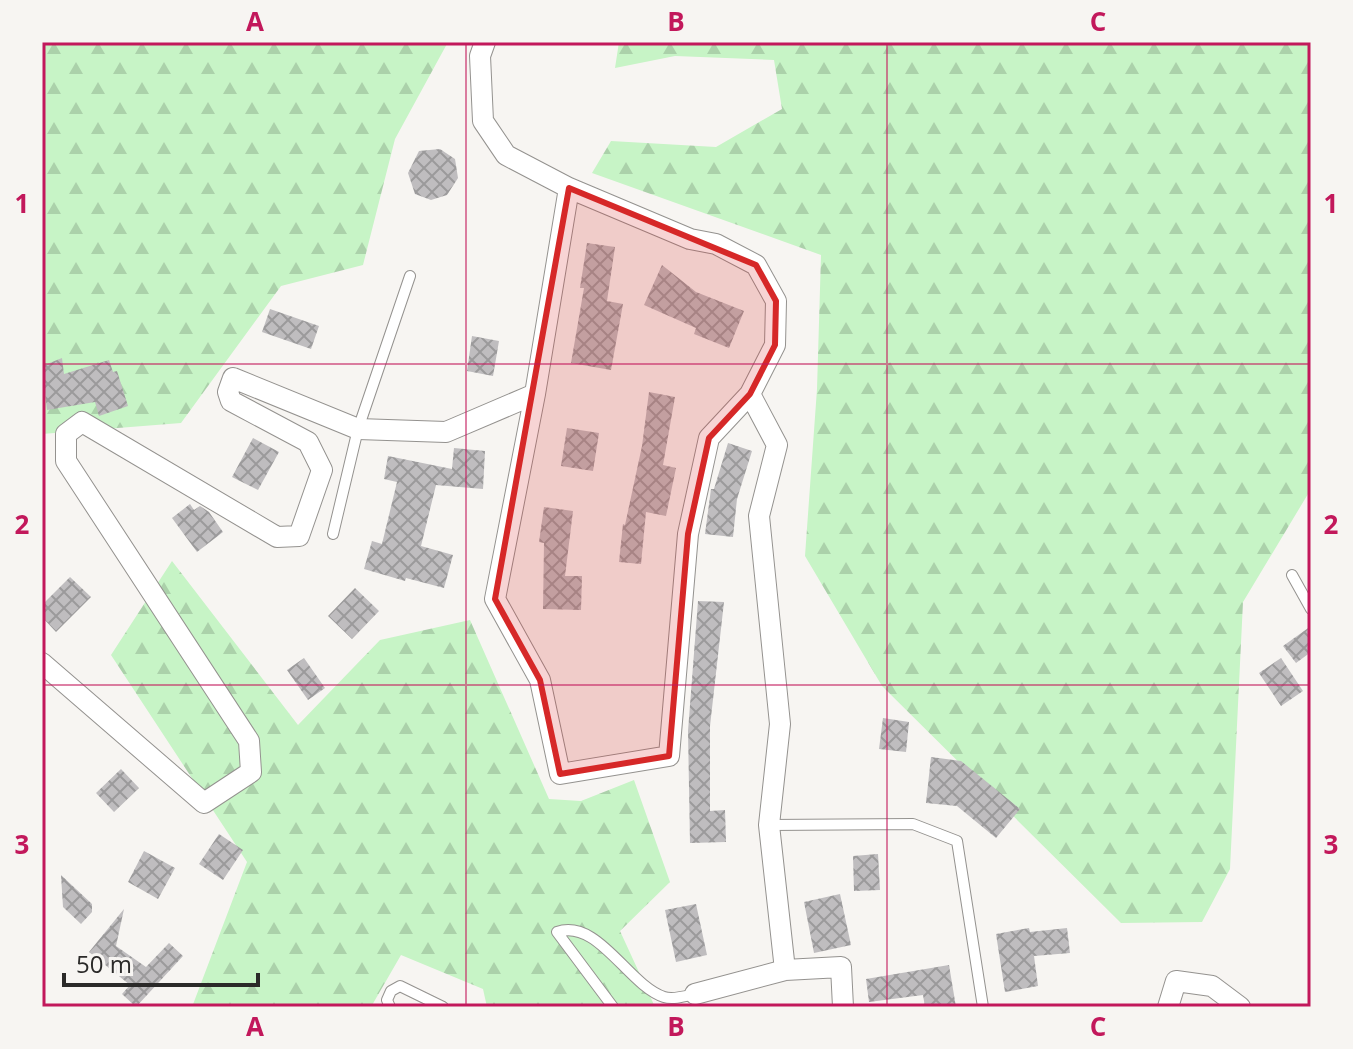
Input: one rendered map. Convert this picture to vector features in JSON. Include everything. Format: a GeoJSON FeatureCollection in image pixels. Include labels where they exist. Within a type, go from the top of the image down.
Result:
{"type":"FeatureCollection","features":[{"type":"Feature","properties":{"kind":"street"},"geometry":{"type":"LineString","coordinates":[[485,42],[480,56],[483,121],[506,155],[569,188],[690,239],[716,244],[756,265],[776,301],[775,345],[750,394],[709,438],[691,520],[669,756],[560,774],[540,680],[495,599],[535,394],[569,188]]}},
{"type":"Feature","properties":{"kind":"street"},"geometry":{"type":"LineString","coordinates":[[42,663],[204,803],[251,772],[249,741],[66,461],[66,434],[82,422],[277,537],[299,536],[322,470],[308,442],[231,401],[228,392],[233,378],[358,429],[446,432],[535,394]]}},
{"type":"Feature","properties":{"kind":"street"},"geometry":{"type":"LineString","coordinates":[[750,394],[777,445],[759,516],[780,724],[769,825],[785,970]]}},
{"type":"Feature","properties":{"kind":"street"},"geometry":{"type":"LineString","coordinates":[[695,994],[785,970],[841,967],[843,1007]]}},
{"type":"Feature","properties":{"kind":"street"},"geometry":{"type":"LineString","coordinates":[[1168,1007],[1176,981],[1212,986],[1240,1007]]}},
{"type":"Feature","properties":{"kind":"lane"},"geometry":{"type":"LineString","coordinates":[[333,534],[358,429],[410,276]]}},
{"type":"Feature","properties":{"kind":"lane"},"geometry":{"type":"LineString","coordinates":[[1292,575],[1311,609]]}},
{"type":"Feature","properties":{"kind":"lane"},"geometry":{"type":"LineString","coordinates":[[769,825],[913,824],[957,841],[983,1007]]}},
{"type":"Feature","properties":{"kind":"lane"},"geometry":{"type":"LineString","coordinates":[[613,1007],[557,932],[567,929],[586,934],[616,958],[643,986],[667,999],[695,994]]}},
{"type":"Feature","properties":{"kind":"lane"},"geometry":{"type":"LineString","coordinates":[[390,1007],[387,1000],[391,991],[400,986],[443,1007]]}},
{"type":"Feature","properties":{"kind":"highlighted area"},"geometry":{"type":"Polygon","coordinates":[[[569,188],[756,265],[776,301],[775,345],[750,394],[709,438],[688,534],[669,756],[560,774],[540,680],[495,599],[569,188]]]}},
{"type":"Feature","properties":{"kind":"green space"},"geometry":{"type":"Polygon","coordinates":[[[42,42],[448,42],[395,139],[363,265],[281,286],[181,423],[42,434],[42,42]]]}},
{"type":"Feature","properties":{"kind":"green space"},"geometry":{"type":"Polygon","coordinates":[[[619,42],[1311,42],[1311,489],[1243,602],[1230,869],[1202,922],[1121,923],[882,686],[805,556],[817,389],[821,255],[592,173],[611,141],[716,147],[782,109],[774,60],[675,56],[615,68],[619,42]]]}},
{"type":"Feature","properties":{"kind":"green space"},"geometry":{"type":"Polygon","coordinates":[[[172,561],[298,725],[380,640],[470,620],[549,799],[581,801],[634,780],[670,882],[620,931],[655,1007],[487,1007],[483,989],[401,955],[371,1007],[192,1007],[247,862],[111,655],[172,561]]]}},
{"type":"Feature","properties":{"kind":"building"},"geometry":{"type":"Polygon","coordinates":[[[440,149],[455,159],[458,178],[447,195],[431,200],[415,194],[408,173],[419,151],[440,149]]]}},
{"type":"Feature","properties":{"kind":"building"},"geometry":{"type":"Polygon","coordinates":[[[587,243],[615,247],[607,301],[623,304],[611,370],[571,363],[584,288],[580,288],[587,243]]]}},
{"type":"Feature","properties":{"kind":"building"},"geometry":{"type":"Polygon","coordinates":[[[662,265],[696,292],[744,311],[729,348],[694,334],[696,328],[644,305],[662,265]]]}},
{"type":"Feature","properties":{"kind":"building"},"geometry":{"type":"Polygon","coordinates":[[[270,309],[319,326],[311,349],[262,332],[270,309]]]}},
{"type":"Feature","properties":{"kind":"building"},"geometry":{"type":"Polygon","coordinates":[[[472,336],[499,341],[493,376],[467,371],[472,336]]]}},
{"type":"Feature","properties":{"kind":"building"},"geometry":{"type":"Polygon","coordinates":[[[62,358],[64,374],[109,360],[113,372],[117,371],[128,406],[99,416],[95,402],[47,410],[42,366],[62,358]]]}},
{"type":"Feature","properties":{"kind":"building"},"geometry":{"type":"Polygon","coordinates":[[[649,392],[675,397],[663,465],[676,468],[666,516],[646,512],[641,564],[619,562],[623,524],[642,446],[649,392]]]}},
{"type":"Feature","properties":{"kind":"building"},"geometry":{"type":"Polygon","coordinates":[[[567,428],[599,433],[593,471],[561,466],[567,428]]]}},
{"type":"Feature","properties":{"kind":"building"},"geometry":{"type":"Polygon","coordinates":[[[253,438],[279,452],[258,490],[232,477],[253,438]]]}},
{"type":"Feature","properties":{"kind":"building"},"geometry":{"type":"Polygon","coordinates":[[[728,443],[752,451],[737,499],[733,537],[705,534],[711,489],[714,489],[728,443]]]}},
{"type":"Feature","properties":{"kind":"building"},"geometry":{"type":"Polygon","coordinates":[[[454,448],[485,451],[483,489],[436,485],[421,546],[453,555],[444,588],[364,569],[372,541],[382,544],[397,482],[384,479],[388,456],[452,469],[454,448]]]}},
{"type":"Feature","properties":{"kind":"building"},"geometry":{"type":"Polygon","coordinates":[[[190,504],[194,510],[200,506],[209,512],[223,532],[197,552],[172,518],[190,504]]]}},
{"type":"Feature","properties":{"kind":"building"},"geometry":{"type":"Polygon","coordinates":[[[544,507],[573,511],[565,576],[582,576],[581,610],[543,609],[544,543],[539,542],[544,507]]]}},
{"type":"Feature","properties":{"kind":"building"},"geometry":{"type":"Polygon","coordinates":[[[70,577],[91,597],[56,632],[42,617],[42,605],[70,577]]]}},
{"type":"Feature","properties":{"kind":"building"},"geometry":{"type":"Polygon","coordinates":[[[355,588],[379,611],[352,639],[328,616],[355,588]]]}},
{"type":"Feature","properties":{"kind":"building"},"geometry":{"type":"Polygon","coordinates":[[[698,601],[724,602],[710,726],[710,811],[725,810],[726,842],[690,843],[688,731],[698,601]]]}},
{"type":"Feature","properties":{"kind":"building"},"geometry":{"type":"Polygon","coordinates":[[[1311,626],[1311,652],[1296,663],[1283,646],[1311,626]]]}},
{"type":"Feature","properties":{"kind":"building"},"geometry":{"type":"Polygon","coordinates":[[[304,658],[325,688],[308,700],[287,670],[304,658]]]}},
{"type":"Feature","properties":{"kind":"building"},"geometry":{"type":"Polygon","coordinates":[[[1281,658],[1303,691],[1281,706],[1259,673],[1281,658]]]}},
{"type":"Feature","properties":{"kind":"building"},"geometry":{"type":"Polygon","coordinates":[[[883,718],[909,722],[906,752],[879,749],[883,718]]]}},
{"type":"Feature","properties":{"kind":"building"},"geometry":{"type":"Polygon","coordinates":[[[931,757],[961,761],[1020,809],[996,838],[957,806],[926,803],[931,757]]]}},
{"type":"Feature","properties":{"kind":"building"},"geometry":{"type":"Polygon","coordinates":[[[121,769],[139,788],[114,812],[96,793],[121,769]]]}},
{"type":"Feature","properties":{"kind":"building"},"geometry":{"type":"Polygon","coordinates":[[[219,834],[243,850],[223,880],[199,864],[219,834]]]}},
{"type":"Feature","properties":{"kind":"building"},"geometry":{"type":"Polygon","coordinates":[[[144,851],[175,868],[158,899],[128,882],[144,851]]]}},
{"type":"Feature","properties":{"kind":"building"},"geometry":{"type":"Polygon","coordinates":[[[878,854],[880,890],[854,891],[853,856],[878,854]]]}},
{"type":"Feature","properties":{"kind":"building"},"geometry":{"type":"Polygon","coordinates":[[[61,875],[92,904],[92,912],[81,924],[63,907],[61,875]]]}},
{"type":"Feature","properties":{"kind":"building"},"geometry":{"type":"Polygon","coordinates":[[[840,894],[851,945],[814,953],[804,902],[840,894]]]}},
{"type":"Feature","properties":{"kind":"building"},"geometry":{"type":"Polygon","coordinates":[[[696,904],[707,955],[676,962],[665,910],[696,904]]]}},
{"type":"Feature","properties":{"kind":"building"},"geometry":{"type":"Polygon","coordinates":[[[124,909],[116,946],[146,967],[169,943],[183,956],[136,1007],[122,994],[130,985],[89,952],[124,909]]]}},
{"type":"Feature","properties":{"kind":"building"},"geometry":{"type":"Polygon","coordinates":[[[1029,928],[1030,932],[1067,928],[1070,953],[1034,956],[1038,986],[1005,992],[996,934],[1029,928]]]}},
{"type":"Feature","properties":{"kind":"building"},"geometry":{"type":"Polygon","coordinates":[[[949,965],[956,1007],[925,1007],[923,995],[869,1002],[866,979],[949,965]]]}}]}
